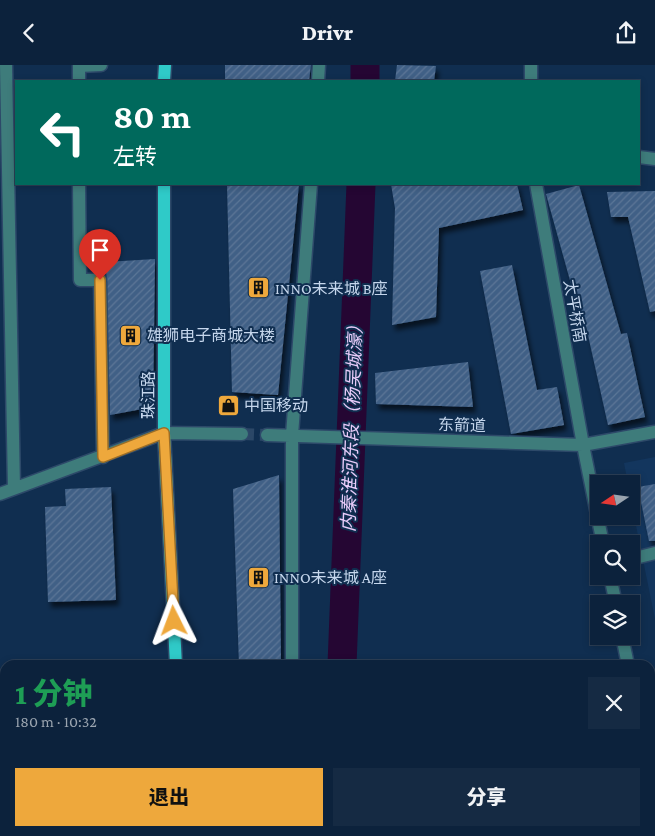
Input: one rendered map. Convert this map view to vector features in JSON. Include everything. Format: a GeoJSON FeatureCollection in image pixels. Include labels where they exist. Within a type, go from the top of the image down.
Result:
{"type":"FeatureCollection","features":[{"type":"Feature","properties":{"kind":"main road"},"geometry":{"type":"LineString","coordinates":[[164,65],[164,80]]}},
{"type":"Feature","properties":{"kind":"main road","name":"珠江路"},"geometry":{"type":"LineString","coordinates":[[164,185],[164,433],[176,660]]}},
{"type":"Feature","properties":{"kind":"street"},"geometry":{"type":"LineString","coordinates":[[6,65],[14,488]]}},
{"type":"Feature","properties":{"kind":"street"},"geometry":{"type":"LineString","coordinates":[[79,80],[79,66],[101,65]]}},
{"type":"Feature","properties":{"kind":"street"},"geometry":{"type":"LineString","coordinates":[[318,80],[319,65]]}},
{"type":"Feature","properties":{"kind":"street"},"geometry":{"type":"LineString","coordinates":[[531,65],[531,80]]}},
{"type":"Feature","properties":{"kind":"street"},"geometry":{"type":"LineString","coordinates":[[640,157],[655,159]]}},
{"type":"Feature","properties":{"kind":"street"},"geometry":{"type":"LineString","coordinates":[[79,185],[80,280],[100,280],[103,457]]}},
{"type":"Feature","properties":{"kind":"street"},"geometry":{"type":"LineString","coordinates":[[292,660],[292,435],[310,185]]}},
{"type":"Feature","properties":{"kind":"street","name":"太平桥南"},"geometry":{"type":"LineString","coordinates":[[536,185],[601,535]]}},
{"type":"Feature","properties":{"kind":"street","name":"东箭道"},"geometry":{"type":"LineString","coordinates":[[267,435],[583,445],[655,432]]}},
{"type":"Feature","properties":{"kind":"street"},"geometry":{"type":"LineString","coordinates":[[0,493],[103,457],[164,433],[242,434]]}},
{"type":"Feature","properties":{"kind":"street"},"geometry":{"type":"LineString","coordinates":[[640,557],[655,553]]}},
{"type":"Feature","properties":{"kind":"street"},"geometry":{"type":"LineString","coordinates":[[624,645],[627,660]]}},
{"type":"Feature","properties":{"kind":"shaded area"},"geometry":{"type":"Polygon","coordinates":[[[655,457],[655,619],[640,545],[640,535],[638,535],[636,525],[640,525],[640,475],[626,475],[624,463],[655,457]]]}},
{"type":"Feature","properties":{"kind":"building"},"geometry":{"type":"Polygon","coordinates":[[[225,65],[311,65],[309,80],[225,80],[225,65]]]}},
{"type":"Feature","properties":{"kind":"building"},"geometry":{"type":"Polygon","coordinates":[[[397,65],[436,66],[434,80],[395,80],[397,65]]]}},
{"type":"Feature","properties":{"kind":"building","name":"INNO未来城 B座"},"geometry":{"type":"Polygon","coordinates":[[[227,185],[299,185],[278,395],[232,392],[227,185]]]}},
{"type":"Feature","properties":{"kind":"building"},"geometry":{"type":"Polygon","coordinates":[[[391,185],[517,185],[523,210],[439,228],[436,317],[392,325],[395,208],[391,185]]]}},
{"type":"Feature","properties":{"kind":"building"},"geometry":{"type":"Polygon","coordinates":[[[579,185],[621,334],[627,333],[645,417],[608,425],[586,326],[583,327],[546,194],[579,185]]]}},
{"type":"Feature","properties":{"kind":"building"},"geometry":{"type":"Polygon","coordinates":[[[655,191],[655,311],[650,312],[628,217],[611,217],[607,192],[655,191]]]}},
{"type":"Feature","properties":{"kind":"building","name":"雄狮电子商城大楼"},"geometry":{"type":"Polygon","coordinates":[[[155,259],[153,407],[110,415],[106,262],[155,259]]]}},
{"type":"Feature","properties":{"kind":"building"},"geometry":{"type":"Polygon","coordinates":[[[512,265],[537,390],[557,387],[564,425],[511,434],[480,271],[512,265]]]}},
{"type":"Feature","properties":{"kind":"building"},"geometry":{"type":"Polygon","coordinates":[[[468,362],[473,407],[376,404],[375,373],[468,362]]]}},
{"type":"Feature","properties":{"kind":"building","name":"INNO未来城 A座"},"geometry":{"type":"Polygon","coordinates":[[[279,475],[281,660],[239,660],[233,489],[279,475]]]}},
{"type":"Feature","properties":{"kind":"building"},"geometry":{"type":"Polygon","coordinates":[[[655,484],[655,541],[649,541],[640,497],[640,487],[655,484]]]}},
{"type":"Feature","properties":{"kind":"building"},"geometry":{"type":"Polygon","coordinates":[[[111,487],[116,600],[48,602],[45,507],[66,506],[65,489],[111,487]]]}},
{"type":"Feature","properties":{"kind":"waterway","name":"内秦淮河东段（杨吴城濠）"},"geometry":{"type":"LineString","coordinates":[[365,65],[365,80]]}},
{"type":"Feature","properties":{"kind":"waterway","name":"内秦淮河东段（杨吴城濠）"},"geometry":{"type":"LineString","coordinates":[[342,660],[361,185]]}},
{"type":"Feature","properties":{"kind":"tunnel"},"geometry":{"type":"LineString","coordinates":[[242,434],[267,435]]}},
{"type":"Feature","properties":{"kind":"place","name":"INNO未来城 B座"},"geometry":{"type":"Point","coordinates":[259,288]}},
{"type":"Feature","properties":{"kind":"place","name":"雄狮电子商城大楼"},"geometry":{"type":"Point","coordinates":[131,335]}},
{"type":"Feature","properties":{"kind":"place","name":"中国移动"},"geometry":{"type":"Point","coordinates":[228,405]}},
{"type":"Feature","properties":{"kind":"place","name":"INNO未来城 A座"},"geometry":{"type":"Point","coordinates":[258,577]}},
{"type":"Feature","properties":{"kind":"route"},"geometry":{"type":"LineString","coordinates":[[100,280],[103,457],[164,433],[174,621]]}}]}
